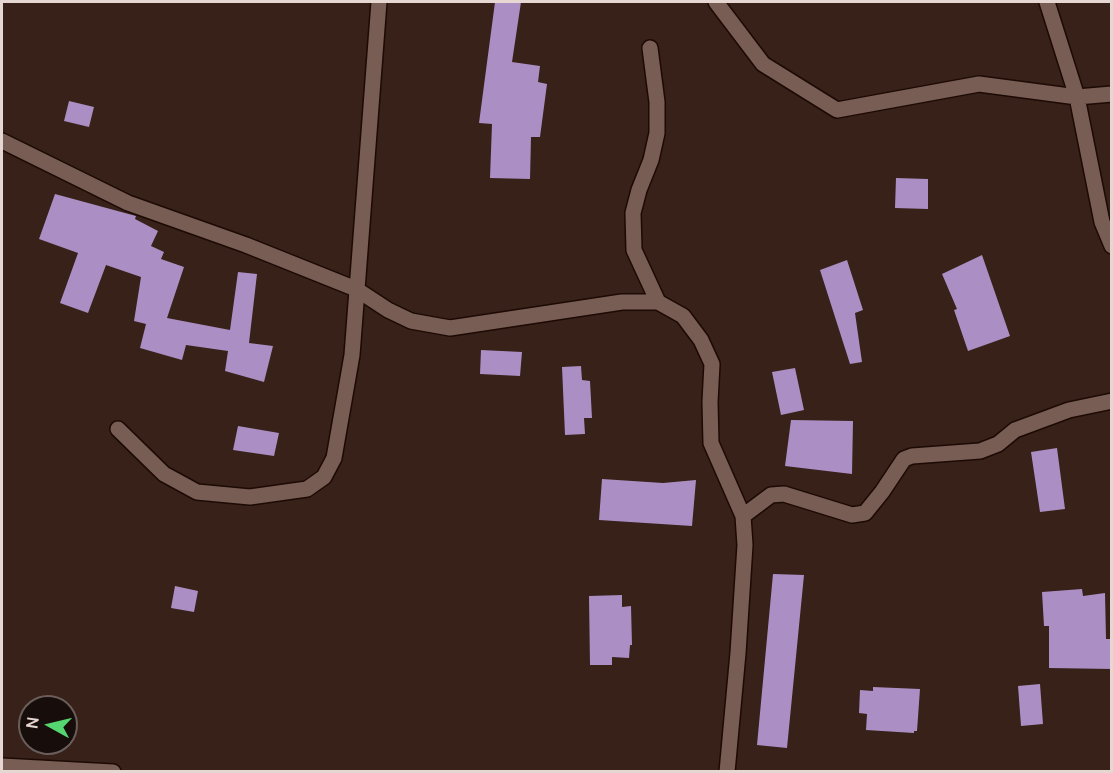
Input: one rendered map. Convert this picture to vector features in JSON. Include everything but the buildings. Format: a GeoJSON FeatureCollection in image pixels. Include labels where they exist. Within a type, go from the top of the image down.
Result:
{"type":"FeatureCollection","features":[{"type":"Feature","properties":{"kind":"street"},"geometry":{"type":"LineString","coordinates":[[118,429],[164,474],[197,492],[250,497],[307,489],[324,477],[334,458],[352,355],[380,2]]}},
{"type":"Feature","properties":{"kind":"street"},"geometry":{"type":"LineString","coordinates":[[716,2],[763,64],[837,110],[979,84],[1077,97],[1112,94]]}},
{"type":"Feature","properties":{"kind":"street"},"geometry":{"type":"LineString","coordinates":[[1047,2],[1077,97],[1102,222],[1112,246]]}},
{"type":"Feature","properties":{"kind":"street"},"geometry":{"type":"LineString","coordinates":[[650,48],[657,102],[657,134],[651,160],[633,213],[634,250],[658,303]]}},
{"type":"Feature","properties":{"kind":"street"},"geometry":{"type":"LineString","coordinates":[[2,141],[128,203],[246,245],[356,289],[388,310],[411,321],[450,328],[622,302],[658,303],[683,316],[701,340],[712,364],[711,443],[743,516],[743,566],[727,771]]}},
{"type":"Feature","properties":{"kind":"street"},"geometry":{"type":"LineString","coordinates":[[743,516],[771,495],[784,494],[852,514],[865,513],[904,459],[918,455],[980,452],[998,444],[1015,430],[1070,410],[1112,401]]}},
{"type":"Feature","properties":{"kind":"street"},"geometry":{"type":"LineString","coordinates":[[2,766],[113,771]]}}]}
